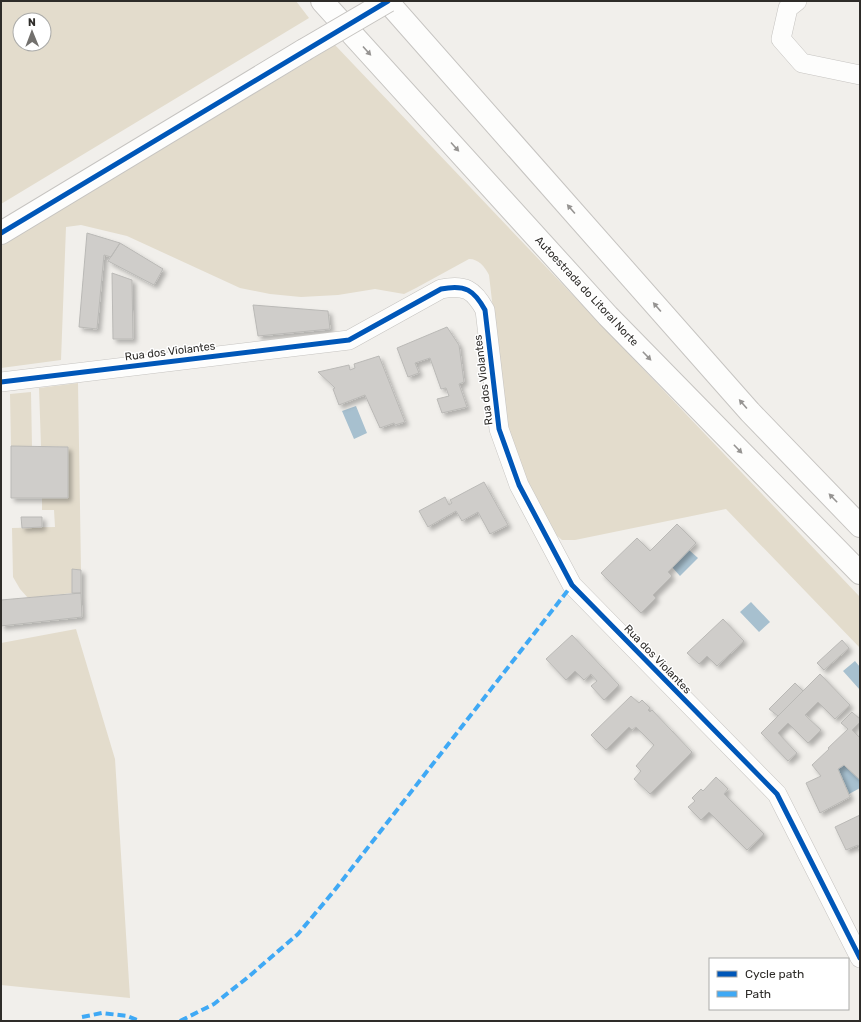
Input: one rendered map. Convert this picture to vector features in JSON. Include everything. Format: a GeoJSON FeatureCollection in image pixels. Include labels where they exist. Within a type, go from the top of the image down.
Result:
{"type":"FeatureCollection","features":[{"type":"Feature","properties":{"kind":"main road","name":"Autoestrada do Litoral Norte"},"geometry":{"type":"LineString","coordinates":[[322,1],[608,316],[860,573]]}},
{"type":"Feature","properties":{"kind":"main road"},"geometry":{"type":"LineString","coordinates":[[1,233],[387,1],[750,412],[860,526]]}},
{"type":"Feature","properties":{"kind":"street"},"geometry":{"type":"LineString","coordinates":[[797,1],[788,8],[781,39],[802,63],[860,75]]}},
{"type":"Feature","properties":{"kind":"street","name":"Rua dos Violantes"},"geometry":{"type":"LineString","coordinates":[[1,382],[348,340],[441,289],[453,286],[466,289],[478,297],[485,310],[499,429],[519,485],[572,585],[777,794],[860,958]]}},
{"type":"Feature","properties":{"kind":"shaded area"},"geometry":{"type":"Polygon","coordinates":[[[1,1],[296,1],[309,18],[1,204],[1,1]]]}},
{"type":"Feature","properties":{"kind":"shaded area"},"geometry":{"type":"Polygon","coordinates":[[[335,45],[860,597],[860,648],[726,509],[575,540],[562,540],[556,535],[525,476],[510,435],[504,404],[489,275],[484,266],[473,259],[469,259],[404,294],[375,289],[338,295],[301,297],[270,294],[240,288],[127,236],[81,225],[66,227],[61,360],[1,368],[1,246],[335,45]]]}},
{"type":"Feature","properties":{"kind":"shaded area"},"geometry":{"type":"Polygon","coordinates":[[[78,383],[81,570],[72,570],[72,593],[28,598],[20,589],[13,577],[12,528],[55,527],[54,510],[42,510],[42,498],[68,498],[68,447],[41,446],[39,388],[78,383]]]}},
{"type":"Feature","properties":{"kind":"shaded area"},"geometry":{"type":"Polygon","coordinates":[[[31,392],[32,447],[11,446],[10,394],[31,392]]]}},
{"type":"Feature","properties":{"kind":"shaded area"},"geometry":{"type":"Polygon","coordinates":[[[76,629],[115,759],[130,998],[1,985],[1,643],[76,629]]]}},
{"type":"Feature","properties":{"kind":"water"},"geometry":{"type":"Polygon","coordinates":[[[356,406],[367,433],[354,439],[342,411],[356,406]]]}},
{"type":"Feature","properties":{"kind":"water"},"geometry":{"type":"Polygon","coordinates":[[[689,550],[698,558],[680,576],[672,567],[689,550]]]}},
{"type":"Feature","properties":{"kind":"water"},"geometry":{"type":"Polygon","coordinates":[[[751,602],[770,622],[759,632],[740,612],[751,602]]]}},
{"type":"Feature","properties":{"kind":"water"},"geometry":{"type":"Polygon","coordinates":[[[855,661],[860,667],[860,690],[843,671],[855,661]]]}},
{"type":"Feature","properties":{"kind":"water"},"geometry":{"type":"Polygon","coordinates":[[[844,765],[860,780],[860,788],[849,794],[838,769],[844,765]]]}},
{"type":"Feature","properties":{"kind":"building"},"geometry":{"type":"Polygon","coordinates":[[[87,233],[120,243],[111,257],[104,255],[97,329],[79,327],[87,233]]]}},
{"type":"Feature","properties":{"kind":"building"},"geometry":{"type":"Polygon","coordinates":[[[120,243],[163,269],[154,285],[108,261],[120,243]]]}},
{"type":"Feature","properties":{"kind":"building"},"geometry":{"type":"Polygon","coordinates":[[[112,273],[132,280],[133,339],[113,339],[112,273]]]}},
{"type":"Feature","properties":{"kind":"building"},"geometry":{"type":"Polygon","coordinates":[[[253,305],[328,311],[330,329],[258,336],[253,305]]]}},
{"type":"Feature","properties":{"kind":"building"},"geometry":{"type":"Polygon","coordinates":[[[447,327],[459,345],[464,382],[459,384],[467,407],[442,413],[437,399],[449,396],[446,388],[441,389],[430,358],[415,363],[419,373],[408,377],[397,348],[447,327]]]}},
{"type":"Feature","properties":{"kind":"building"},"geometry":{"type":"Polygon","coordinates":[[[379,356],[405,422],[395,425],[394,423],[380,428],[365,395],[339,405],[333,389],[335,388],[318,372],[349,365],[350,370],[355,368],[354,364],[379,356]]]}},
{"type":"Feature","properties":{"kind":"building"},"geometry":{"type":"Polygon","coordinates":[[[11,446],[68,447],[68,498],[11,498],[11,446]]]}},
{"type":"Feature","properties":{"kind":"building"},"geometry":{"type":"Polygon","coordinates":[[[484,482],[508,525],[490,534],[478,512],[462,521],[456,511],[428,527],[419,511],[445,497],[449,505],[452,503],[450,500],[484,482]]]}},
{"type":"Feature","properties":{"kind":"building"},"geometry":{"type":"Polygon","coordinates":[[[21,517],[42,517],[42,527],[22,528],[21,517]]]}},
{"type":"Feature","properties":{"kind":"building"},"geometry":{"type":"Polygon","coordinates":[[[677,524],[696,543],[668,572],[672,576],[653,595],[656,598],[641,613],[601,573],[637,538],[650,551],[677,524]]]}},
{"type":"Feature","properties":{"kind":"building"},"geometry":{"type":"Polygon","coordinates":[[[72,569],[81,570],[81,593],[72,593],[72,569]]]}},
{"type":"Feature","properties":{"kind":"building"},"geometry":{"type":"Polygon","coordinates":[[[81,593],[82,617],[1,626],[1,600],[81,593]]]}},
{"type":"Feature","properties":{"kind":"building"},"geometry":{"type":"Polygon","coordinates":[[[723,619],[744,641],[717,666],[707,656],[699,664],[687,653],[723,619]]]}},
{"type":"Feature","properties":{"kind":"building"},"geometry":{"type":"Polygon","coordinates":[[[572,635],[619,685],[604,700],[591,686],[597,681],[591,674],[584,680],[575,671],[566,680],[546,659],[572,635]]]}},
{"type":"Feature","properties":{"kind":"building"},"geometry":{"type":"Polygon","coordinates":[[[842,640],[849,648],[824,670],[817,663],[842,640]]]}},
{"type":"Feature","properties":{"kind":"building"},"geometry":{"type":"Polygon","coordinates":[[[820,674],[850,705],[835,719],[818,702],[805,715],[821,730],[808,743],[788,723],[778,733],[797,753],[788,761],[761,733],[820,674]]]}},
{"type":"Feature","properties":{"kind":"building"},"geometry":{"type":"Polygon","coordinates":[[[795,683],[803,691],[778,716],[769,709],[795,683]]]}},
{"type":"Feature","properties":{"kind":"building"},"geometry":{"type":"Polygon","coordinates":[[[631,696],[639,703],[642,700],[650,708],[648,710],[650,712],[652,710],[692,752],[650,794],[634,779],[641,771],[636,766],[654,745],[636,727],[632,730],[629,727],[606,750],[591,735],[631,696]]]}},
{"type":"Feature","properties":{"kind":"building"},"geometry":{"type":"Polygon","coordinates":[[[852,712],[860,719],[860,722],[852,730],[860,738],[860,780],[844,765],[838,769],[850,797],[820,813],[806,783],[821,776],[812,765],[848,729],[841,723],[852,712]]]}},
{"type":"Feature","properties":{"kind":"building"},"geometry":{"type":"Polygon","coordinates":[[[716,777],[728,789],[724,794],[764,834],[747,850],[709,812],[701,820],[688,807],[695,801],[692,798],[701,789],[703,791],[716,777]]]}},
{"type":"Feature","properties":{"kind":"building"},"geometry":{"type":"Polygon","coordinates":[[[860,815],[860,850],[858,845],[846,850],[835,827],[860,815]]]}},
{"type":"Feature","properties":{"kind":"marked path"},"geometry":{"type":"LineString","coordinates":[[180,1021],[214,1004],[298,934],[334,891],[572,585]]}},
{"type":"Feature","properties":{"kind":"marked path"},"geometry":{"type":"LineString","coordinates":[[82,1017],[102,1013],[127,1016],[140,1021]]}},
{"type":"Feature","properties":{"kind":"cycle path"},"geometry":{"type":"LineString","coordinates":[[1,233],[388,1]]}},
{"type":"Feature","properties":{"kind":"cycle path"},"geometry":{"type":"LineString","coordinates":[[1,382],[349,340],[441,289],[456,287],[463,288],[473,293],[485,310],[499,429],[519,485],[572,585],[777,794],[860,958]]}}]}
